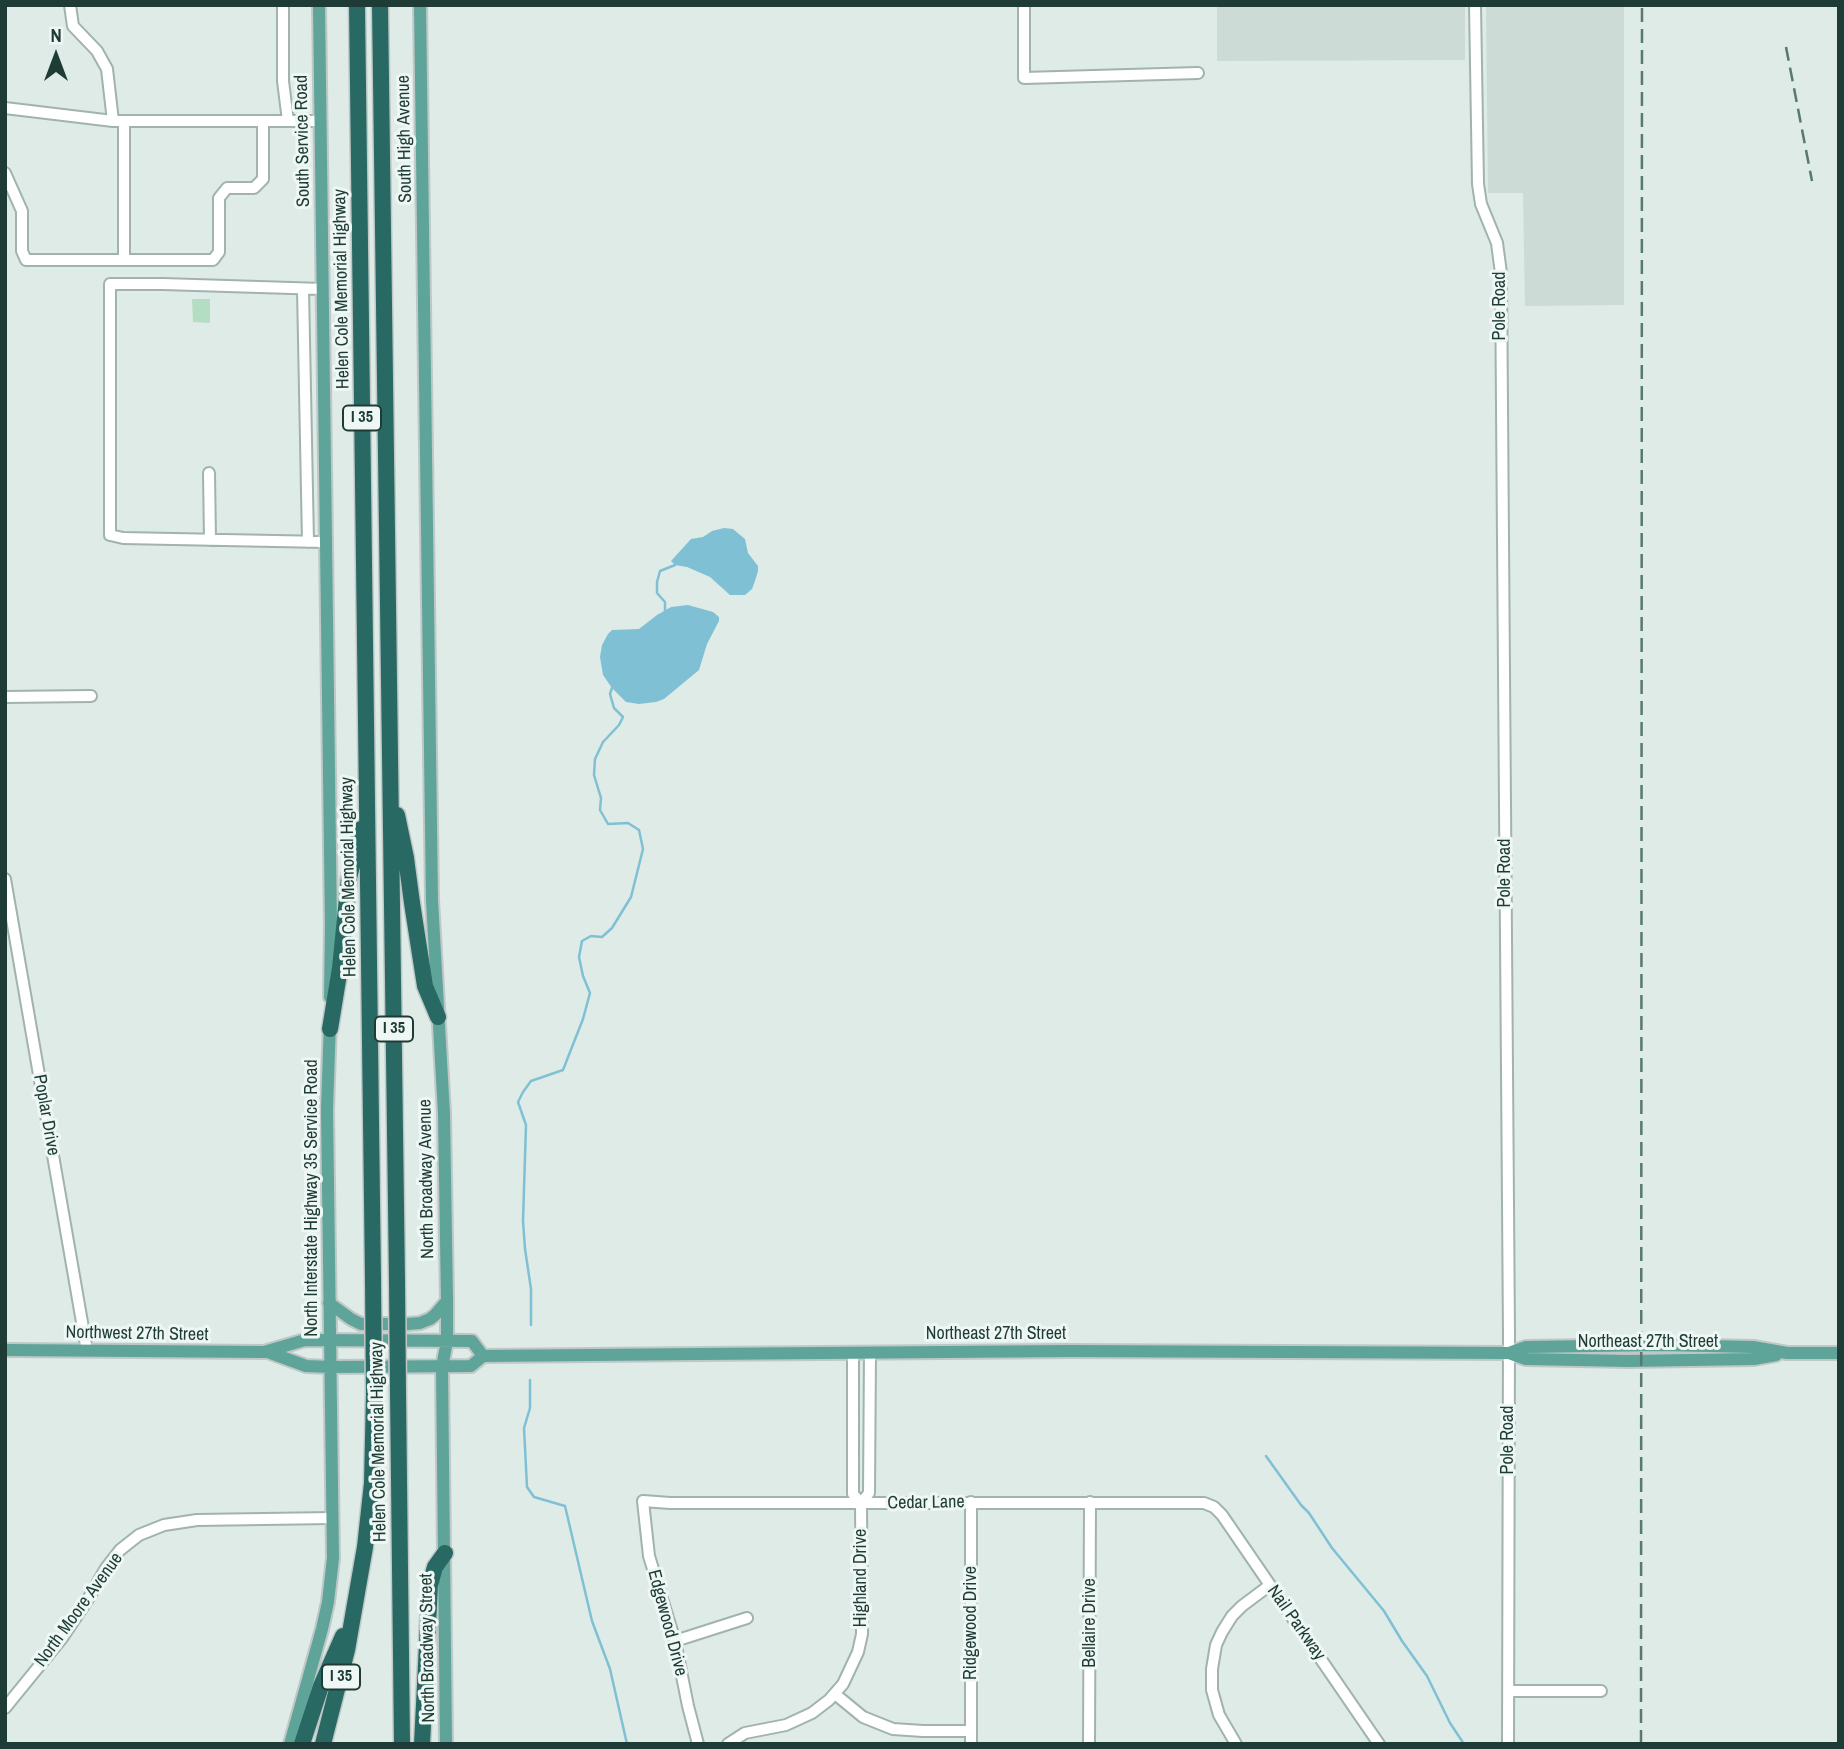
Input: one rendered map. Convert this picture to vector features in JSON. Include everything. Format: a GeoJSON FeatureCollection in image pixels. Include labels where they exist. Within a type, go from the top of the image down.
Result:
{"type":"FeatureCollection","features":[{"type":"Feature","properties":{"kind":"highway","name":"Helen Cole Memorial Highway"},"geometry":{"type":"LineString","coordinates":[[323,1744],[355,1609],[369,1513],[374,1394],[357,5]]}},
{"type":"Feature","properties":{"kind":"highway","name":"Helen Cole Memorial Highway"},"geometry":{"type":"LineString","coordinates":[[380,5],[402,1744]]}},
{"type":"Feature","properties":{"kind":"highway"},"geometry":{"type":"LineString","coordinates":[[390,778],[406,858],[425,986],[438,1017]]}},
{"type":"Feature","properties":{"kind":"highway"},"geometry":{"type":"LineString","coordinates":[[330,1029],[340,968],[349,878],[367,806]]}},
{"type":"Feature","properties":{"kind":"highway"},"geometry":{"type":"LineString","coordinates":[[422,1744],[431,1578],[445,1553]]}},
{"type":"Feature","properties":{"kind":"highway"},"geometry":{"type":"LineString","coordinates":[[302,1744],[321,1686],[355,1609]]}},
{"type":"Feature","properties":{"kind":"main road","name":"South Service Road"},"geometry":{"type":"LineString","coordinates":[[319,5],[325,542]]}},
{"type":"Feature","properties":{"kind":"main road","name":"South High Avenue"},"geometry":{"type":"LineString","coordinates":[[420,5],[432,900],[438,1017]]}},
{"type":"Feature","properties":{"kind":"main road","name":"North Interstate Highway 35 Service Road"},"geometry":{"type":"LineString","coordinates":[[290,1744],[328,1602],[334,1536],[327,1109],[331,926],[325,542]]}},
{"type":"Feature","properties":{"kind":"main road","name":"North Broadway Avenue"},"geometry":{"type":"LineString","coordinates":[[438,1017],[444,1114],[447,1301],[447,1341],[442,1367]]}},
{"type":"Feature","properties":{"kind":"main road"},"geometry":{"type":"LineString","coordinates":[[329,1303],[351,1320],[361,1324],[408,1324],[430,1319],[447,1301]]}},
{"type":"Feature","properties":{"kind":"main road","name":"Northwest 27th Street"},"geometry":{"type":"LineString","coordinates":[[5,1350],[268,1352],[305,1340],[447,1341]]}},
{"type":"Feature","properties":{"kind":"main road","name":"Northeast 27th Street"},"geometry":{"type":"LineString","coordinates":[[447,1341],[472,1341],[483,1356]]}},
{"type":"Feature","properties":{"kind":"main road","name":"Northwest 27th Street"},"geometry":{"type":"LineString","coordinates":[[268,1352],[306,1366],[442,1367]]}},
{"type":"Feature","properties":{"kind":"main road","name":"Northeast 27th Street"},"geometry":{"type":"LineString","coordinates":[[442,1367],[471,1366],[483,1356],[853,1352],[1509,1353],[1526,1359],[1628,1361],[1754,1359],[1787,1353],[1839,1353]]}},
{"type":"Feature","properties":{"kind":"main road"},"geometry":{"type":"LineString","coordinates":[[442,1367],[445,1553]]}},
{"type":"Feature","properties":{"kind":"main road","name":"North Broadway Street"},"geometry":{"type":"LineString","coordinates":[[445,1553],[446,1744]]}},
{"type":"Feature","properties":{"kind":"street"},"geometry":{"type":"LineString","coordinates":[[70,5],[73,26],[97,51],[107,69],[119,121],[124,260]]}},
{"type":"Feature","properties":{"kind":"street"},"geometry":{"type":"LineString","coordinates":[[283,5],[283,81],[288,121]]}},
{"type":"Feature","properties":{"kind":"street"},"geometry":{"type":"LineString","coordinates":[[1024,5],[1024,78],[1198,73]]}},
{"type":"Feature","properties":{"kind":"street","name":"Pole Road"},"geometry":{"type":"LineString","coordinates":[[1475,5],[1478,184],[1481,204],[1497,243],[1501,273],[1509,1353],[1508,1744]]}},
{"type":"Feature","properties":{"kind":"street"},"geometry":{"type":"LineString","coordinates":[[5,108],[119,121],[320,121]]}},
{"type":"Feature","properties":{"kind":"street"},"geometry":{"type":"LineString","coordinates":[[5,173],[22,211],[22,251],[26,260],[213,260],[219,252],[219,198],[227,188],[254,188],[263,179],[263,121]]}},
{"type":"Feature","properties":{"kind":"street"},"geometry":{"type":"LineString","coordinates":[[323,289],[110,284],[110,535],[123,538],[325,542]]}},
{"type":"Feature","properties":{"kind":"street"},"geometry":{"type":"LineString","coordinates":[[303,289],[308,542]]}},
{"type":"Feature","properties":{"kind":"street"},"geometry":{"type":"LineString","coordinates":[[209,472],[210,540]]}},
{"type":"Feature","properties":{"kind":"street"},"geometry":{"type":"LineString","coordinates":[[5,697],[91,696]]}},
{"type":"Feature","properties":{"kind":"street","name":"Poplar Drive"},"geometry":{"type":"LineString","coordinates":[[5,878],[87,1351]]}},
{"type":"Feature","properties":{"kind":"street","name":"Highland Drive"},"geometry":{"type":"LineString","coordinates":[[853,1352],[853,1494],[861,1503]]}},
{"type":"Feature","properties":{"kind":"street","name":"Highland Drive"},"geometry":{"type":"LineString","coordinates":[[728,1744],[745,1734],[786,1726],[803,1719],[835,1694],[849,1674],[860,1644],[861,1503],[869,1493],[870,1352]]}},
{"type":"Feature","properties":{"kind":"street","name":"Cedar Lane"},"geometry":{"type":"LineString","coordinates":[[643,1500],[670,1503],[1197,1502],[1209,1505]]}},
{"type":"Feature","properties":{"kind":"street","name":"Edgewood Drive"},"geometry":{"type":"LineString","coordinates":[[643,1500],[649,1556],[675,1640],[698,1744]]}},
{"type":"Feature","properties":{"kind":"street","name":"Ridgewood Drive"},"geometry":{"type":"LineString","coordinates":[[971,1502],[971,1744]]}},
{"type":"Feature","properties":{"kind":"street","name":"Bellaire Drive"},"geometry":{"type":"LineString","coordinates":[[1089,1744],[1090,1502]]}},
{"type":"Feature","properties":{"kind":"street","name":"Nail Parkway"},"geometry":{"type":"LineString","coordinates":[[1209,1505],[1222,1515],[1379,1744]]}},
{"type":"Feature","properties":{"kind":"street","name":"North Moore Avenue"},"geometry":{"type":"LineString","coordinates":[[5,1708],[62,1637],[106,1568],[120,1550],[139,1535],[164,1525],[195,1520],[332,1518]]}},
{"type":"Feature","properties":{"kind":"street"},"geometry":{"type":"LineString","coordinates":[[1236,1744],[1222,1721],[1214,1700],[1212,1669],[1216,1645],[1232,1616],[1242,1605],[1270,1586]]}},
{"type":"Feature","properties":{"kind":"street"},"geometry":{"type":"LineString","coordinates":[[675,1640],[747,1618]]}},
{"type":"Feature","properties":{"kind":"street"},"geometry":{"type":"LineString","coordinates":[[1508,1691],[1601,1691]]}},
{"type":"Feature","properties":{"kind":"street"},"geometry":{"type":"LineString","coordinates":[[835,1694],[863,1717],[893,1729],[971,1731]]}},
{"type":"Feature","properties":{"kind":"shaded area"},"geometry":{"type":"Polygon","coordinates":[[[1217,5],[1465,5],[1465,60],[1217,61],[1217,5]]]}},
{"type":"Feature","properties":{"kind":"shaded area"},"geometry":{"type":"Polygon","coordinates":[[[1486,5],[1624,5],[1624,305],[1525,306],[1523,193],[1488,193],[1486,5]]]}},
{"type":"Feature","properties":{"kind":"green space"},"geometry":{"type":"Polygon","coordinates":[[[192,299],[210,299],[210,323],[193,322],[192,299]]]}},
{"type":"Feature","properties":{"kind":"water"},"geometry":{"type":"Polygon","coordinates":[[[724,528],[733,529],[745,539],[748,553],[758,566],[752,589],[745,595],[730,595],[710,577],[675,565],[671,561],[691,539],[724,528]]]}},
{"type":"Feature","properties":{"kind":"water"},"geometry":{"type":"Polygon","coordinates":[[[688,605],[713,612],[719,617],[699,670],[664,699],[639,704],[626,702],[603,675],[600,657],[608,634],[612,630],[639,629],[671,607],[688,605]]]}},
{"type":"Feature","properties":{"kind":"waterway"},"geometry":{"type":"LineString","coordinates":[[665,611],[665,602],[657,593],[657,582],[660,571],[675,565]]}},
{"type":"Feature","properties":{"kind":"waterway"},"geometry":{"type":"LineString","coordinates":[[531,1325],[531,1289],[523,1221],[526,1125],[518,1102],[531,1081],[563,1070],[590,993],[579,957],[582,941],[591,936],[602,937],[612,928],[631,897],[643,849],[639,830],[628,823],[608,824],[600,810],[601,798],[594,775],[595,759],[603,742],[623,717],[614,708],[610,694],[612,688]]}},
{"type":"Feature","properties":{"kind":"waterway"},"geometry":{"type":"LineString","coordinates":[[530,1380],[530,1408],[524,1428],[527,1487],[534,1497],[565,1506],[592,1621],[610,1669],[627,1744]]}},
{"type":"Feature","properties":{"kind":"waterway"},"geometry":{"type":"LineString","coordinates":[[1266,1456],[1332,1548],[1384,1611],[1427,1676],[1450,1723],[1464,1744]]}},
{"type":"Feature","properties":{"kind":"railway"},"geometry":{"type":"LineString","coordinates":[[1641,1744],[1642,5]]}},
{"type":"Feature","properties":{"kind":"railway"},"geometry":{"type":"LineString","coordinates":[[1786,47],[1812,181]]}}]}
